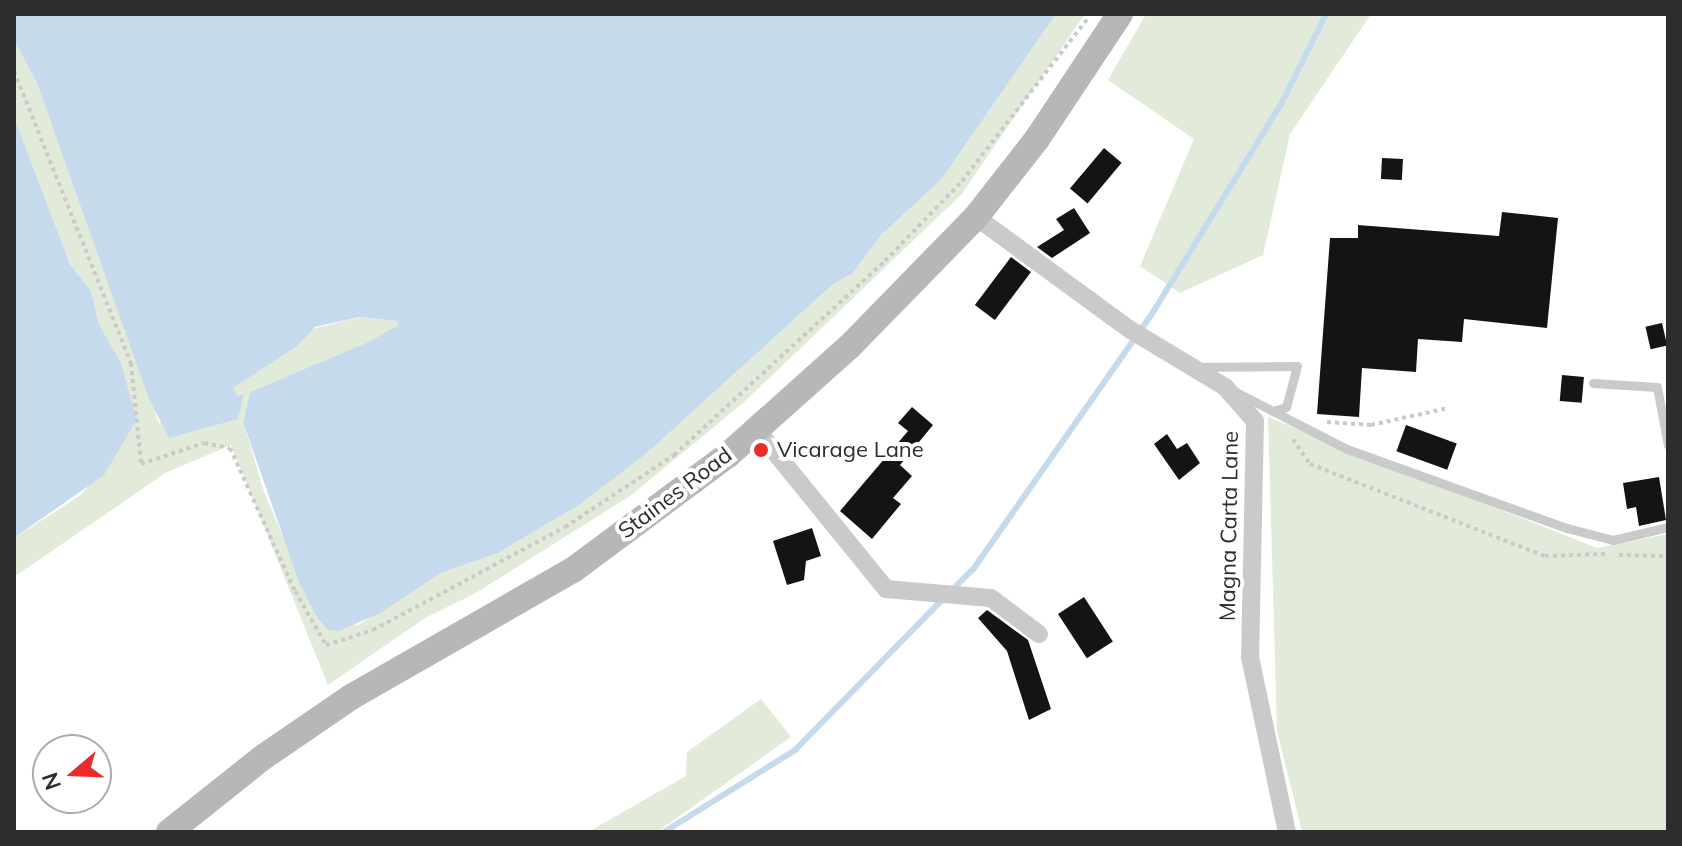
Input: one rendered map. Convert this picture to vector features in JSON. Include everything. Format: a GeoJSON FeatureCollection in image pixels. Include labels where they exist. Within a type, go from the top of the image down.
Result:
{"type":"FeatureCollection","features":[{"type":"Feature","properties":{"kind":"main road","name":"Staines Road"},"geometry":{"type":"LineString","coordinates":[[169,832],[262,758],[351,697],[573,570],[756,429],[849,347],[976,217],[1037,139],[1120,14]]}},
{"type":"Feature","properties":{"kind":"street","name":"Magna Carta Lane"},"geometry":{"type":"LineString","coordinates":[[976,217],[1129,329],[1225,387],[1255,421],[1250,657],[1287,832]]}},
{"type":"Feature","properties":{"kind":"street"},"geometry":{"type":"LineString","coordinates":[[756,429],[886,589],[991,598],[1039,634]]}},
{"type":"Feature","properties":{"kind":"lane"},"geometry":{"type":"LineString","coordinates":[[1194,367],[1297,366],[1286,407],[1273,411]]}},
{"type":"Feature","properties":{"kind":"lane"},"geometry":{"type":"LineString","coordinates":[[1593,383],[1657,387],[1668,445]]}},
{"type":"Feature","properties":{"kind":"lane"},"geometry":{"type":"LineString","coordinates":[[1225,387],[1347,449],[1567,528],[1613,540],[1668,527]]}},
{"type":"Feature","properties":{"kind":"path"},"geometry":{"type":"LineString","coordinates":[[14,71],[131,363],[141,464],[204,443],[230,448],[295,591],[326,645],[373,630],[565,527],[674,455],[885,261],[962,181],[1091,14]]}},
{"type":"Feature","properties":{"kind":"path"},"geometry":{"type":"LineString","coordinates":[[1292,421],[1371,425],[1448,408]]}},
{"type":"Feature","properties":{"kind":"path"},"geometry":{"type":"LineString","coordinates":[[1273,411],[1310,464],[1545,556],[1668,556]]}},
{"type":"Feature","properties":{"kind":"green space"},"geometry":{"type":"Polygon","coordinates":[[[1056,14],[1085,14],[961,195],[742,404],[630,496],[474,594],[425,618],[328,685],[231,445],[167,472],[14,577],[14,538],[81,495],[137,419],[121,363],[99,324],[91,291],[70,264],[14,117],[14,40],[37,83],[159,423],[238,419],[243,394],[237,397],[233,388],[297,346],[309,330],[359,317],[397,321],[400,325],[366,343],[250,392],[243,421],[264,492],[318,619],[358,625],[441,573],[498,553],[579,505],[647,453],[832,285],[853,273],[882,234],[941,180],[1056,14]]]}},
{"type":"Feature","properties":{"kind":"green space"},"geometry":{"type":"Polygon","coordinates":[[[1146,14],[1371,14],[1290,134],[1263,255],[1180,293],[1140,266],[1194,139],[1108,80],[1146,14]]]}},
{"type":"Feature","properties":{"kind":"green space"},"geometry":{"type":"Polygon","coordinates":[[[1268,417],[1597,548],[1668,534],[1668,832],[1302,832],[1277,731],[1268,417]]]}},
{"type":"Feature","properties":{"kind":"green space"},"geometry":{"type":"Polygon","coordinates":[[[761,699],[791,737],[657,832],[588,832],[686,776],[687,752],[761,699]]]}},
{"type":"Feature","properties":{"kind":"water"},"geometry":{"type":"Polygon","coordinates":[[[14,14],[1056,14],[941,180],[882,234],[853,273],[832,285],[647,453],[579,505],[498,553],[441,573],[380,613],[339,631],[328,630],[318,619],[300,585],[243,422],[250,392],[366,343],[399,325],[397,321],[359,317],[315,327],[297,346],[233,388],[237,396],[244,394],[238,419],[169,438],[149,399],[37,83],[14,40],[14,14]]]}},
{"type":"Feature","properties":{"kind":"water"},"geometry":{"type":"Polygon","coordinates":[[[14,117],[70,264],[91,291],[99,324],[121,363],[137,419],[104,475],[14,538],[14,117]]]}},
{"type":"Feature","properties":{"kind":"building"},"geometry":{"type":"Polygon","coordinates":[[[1104,148],[1122,163],[1088,203],[1070,189],[1104,148]]]}},
{"type":"Feature","properties":{"kind":"building"},"geometry":{"type":"Polygon","coordinates":[[[1382,158],[1403,159],[1402,180],[1381,179],[1382,158]]]}},
{"type":"Feature","properties":{"kind":"building"},"geometry":{"type":"Polygon","coordinates":[[[1074,208],[1090,233],[1052,258],[1037,247],[1064,230],[1056,219],[1074,208]]]}},
{"type":"Feature","properties":{"kind":"building"},"geometry":{"type":"Polygon","coordinates":[[[1502,212],[1558,218],[1547,328],[1464,319],[1462,342],[1418,339],[1416,372],[1362,368],[1359,417],[1317,414],[1330,238],[1358,238],[1358,225],[1499,236],[1502,212]]]}},
{"type":"Feature","properties":{"kind":"building"},"geometry":{"type":"Polygon","coordinates":[[[1011,257],[1031,272],[995,320],[975,305],[1011,257]]]}},
{"type":"Feature","properties":{"kind":"building"},"geometry":{"type":"Polygon","coordinates":[[[1662,323],[1667,345],[1651,349],[1645,327],[1662,323]]]}},
{"type":"Feature","properties":{"kind":"building"},"geometry":{"type":"Polygon","coordinates":[[[1562,375],[1584,377],[1582,403],[1560,401],[1562,375]]]}},
{"type":"Feature","properties":{"kind":"building"},"geometry":{"type":"Polygon","coordinates":[[[912,407],[933,425],[900,465],[912,476],[893,498],[901,504],[872,539],[840,511],[908,431],[898,423],[912,407]]]}},
{"type":"Feature","properties":{"kind":"building"},"geometry":{"type":"Polygon","coordinates":[[[1406,425],[1457,443],[1447,470],[1396,451],[1406,425]]]}},
{"type":"Feature","properties":{"kind":"building"},"geometry":{"type":"Polygon","coordinates":[[[1167,434],[1177,449],[1187,443],[1200,463],[1179,480],[1154,444],[1167,434]]]}},
{"type":"Feature","properties":{"kind":"building"},"geometry":{"type":"Polygon","coordinates":[[[1659,477],[1666,520],[1639,526],[1636,507],[1627,509],[1623,483],[1659,477]]]}},
{"type":"Feature","properties":{"kind":"building"},"geometry":{"type":"Polygon","coordinates":[[[812,528],[821,556],[806,561],[804,580],[787,585],[773,541],[812,528]]]}},
{"type":"Feature","properties":{"kind":"building"},"geometry":{"type":"Polygon","coordinates":[[[1084,597],[1113,641],[1087,658],[1058,614],[1084,597]]]}},
{"type":"Feature","properties":{"kind":"building"},"geometry":{"type":"Polygon","coordinates":[[[987,610],[1028,640],[1051,709],[1029,720],[1007,651],[978,618],[987,610]]]}},
{"type":"Feature","properties":{"kind":"waterway"},"geometry":{"type":"LineString","coordinates":[[953,589],[974,568],[1150,317],[1281,104],[1326,14]]}},
{"type":"Feature","properties":{"kind":"waterway"},"geometry":{"type":"LineString","coordinates":[[664,832],[795,750],[945,597]]}},
{"type":"Feature","properties":{"kind":"place","name":"Vicarage Lane"},"geometry":{"type":"Point","coordinates":[761,450]}}]}
